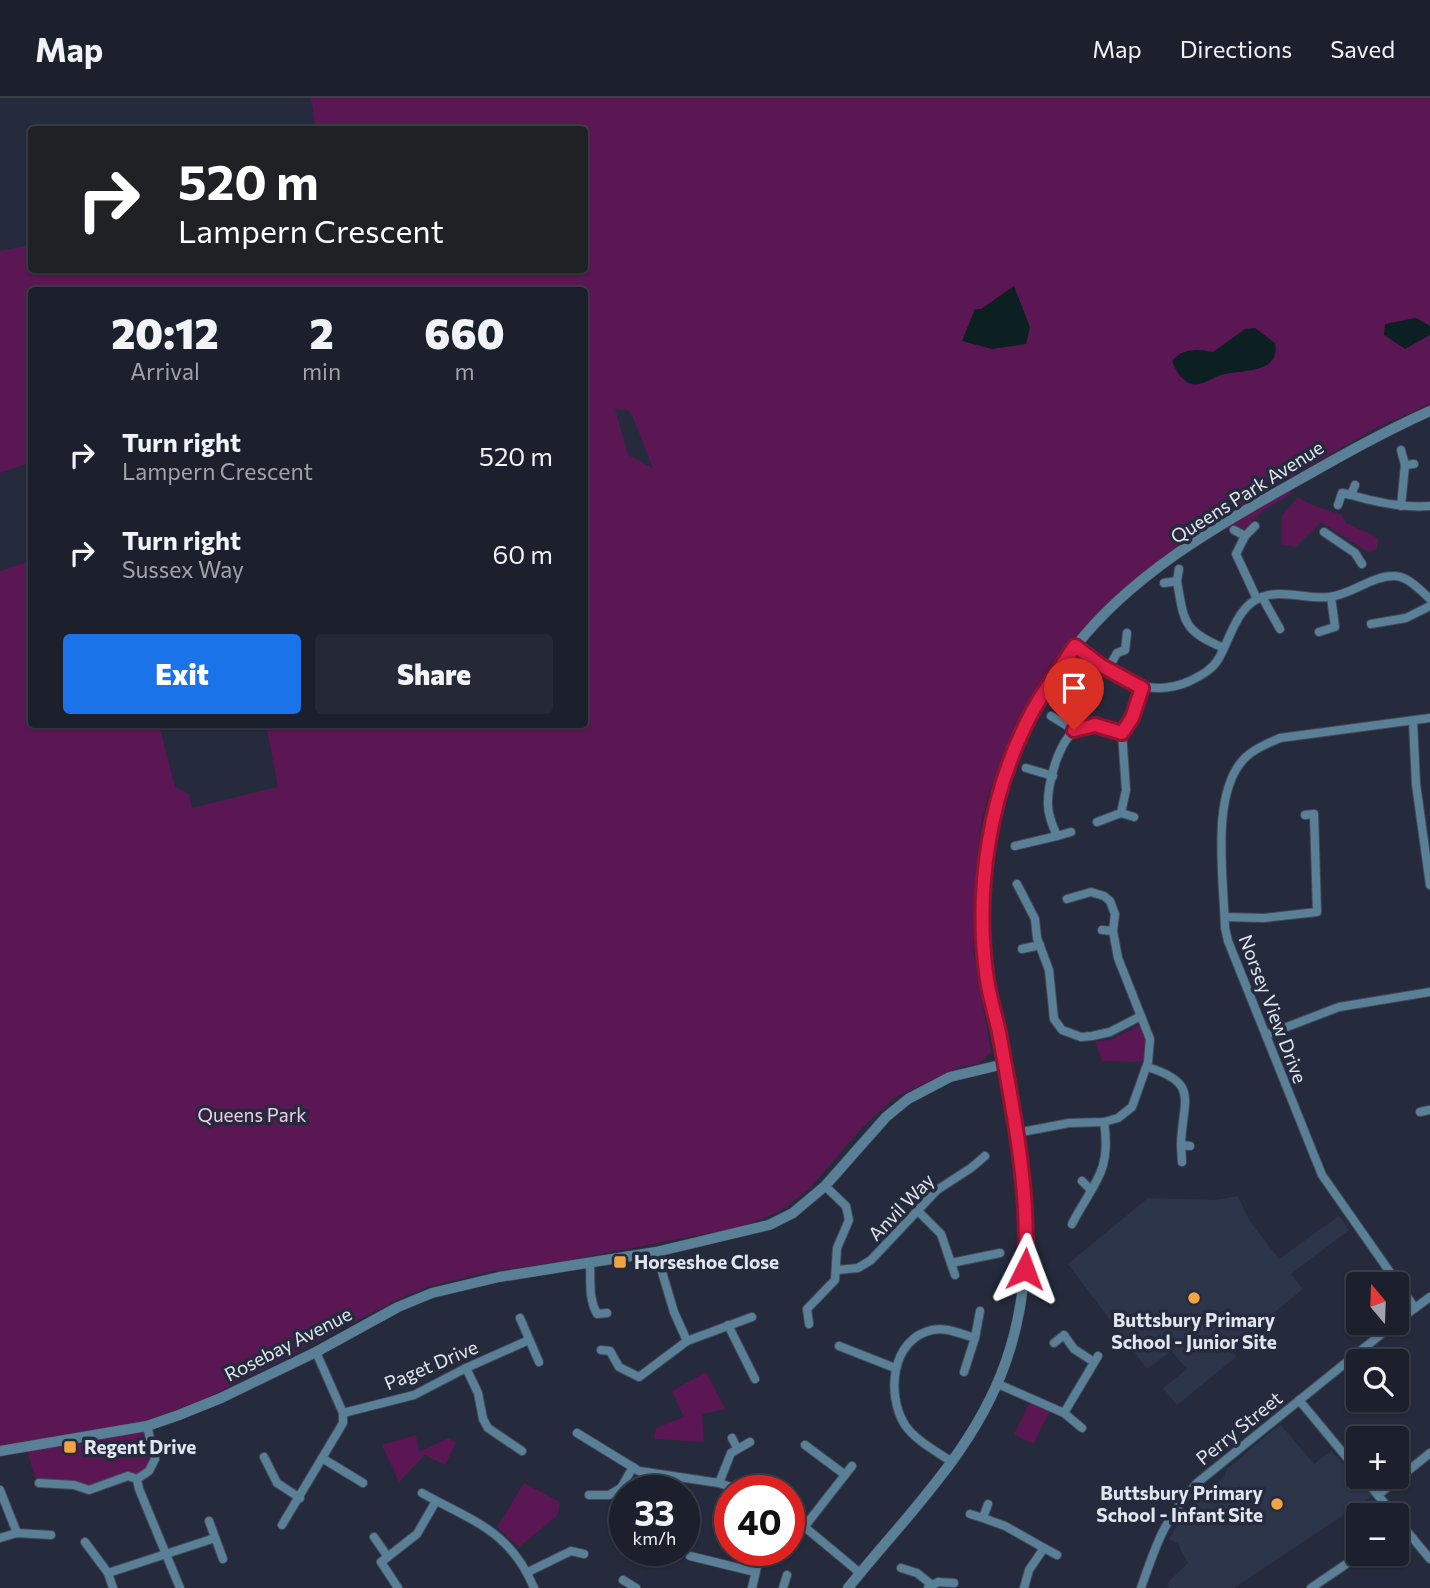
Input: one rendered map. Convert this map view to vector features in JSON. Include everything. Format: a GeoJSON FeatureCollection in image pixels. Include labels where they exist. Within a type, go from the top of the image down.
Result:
{"type":"FeatureCollection","features":[{"type":"Feature","properties":{"kind":"street","name":"Queens Park Avenue"},"geometry":{"type":"LineString","coordinates":[[848,1588],[952,1462],[971,1434],[998,1384],[1014,1332],[1025,1269],[1026,1207],[1016,1133],[987,980],[982,926],[989,839],[1004,779],[1020,736],[1047,687],[1075,646],[1107,611],[1149,576],[1212,531],[1346,452],[1430,411]]}},
{"type":"Feature","properties":{"kind":"street"},"geometry":{"type":"LineString","coordinates":[[1401,450],[1410,465],[1401,506]]}},
{"type":"Feature","properties":{"kind":"street"},"geometry":{"type":"LineString","coordinates":[[1352,495],[1355,485]]}},
{"type":"Feature","properties":{"kind":"street"},"geometry":{"type":"LineString","coordinates":[[1338,505],[1342,493],[1401,506],[1430,506]]}},
{"type":"Feature","properties":{"kind":"street"},"geometry":{"type":"LineString","coordinates":[[1255,526],[1245,536],[1236,554],[1259,598],[1280,629]]}},
{"type":"Feature","properties":{"kind":"street"},"geometry":{"type":"LineString","coordinates":[[1234,530],[1245,536]]}},
{"type":"Feature","properties":{"kind":"street"},"geometry":{"type":"LineString","coordinates":[[1324,532],[1355,553],[1362,564]]}},
{"type":"Feature","properties":{"kind":"street"},"geometry":{"type":"LineString","coordinates":[[1179,569],[1177,581],[1187,625],[1199,637],[1224,648]]}},
{"type":"Feature","properties":{"kind":"street"},"geometry":{"type":"LineString","coordinates":[[1075,646],[1142,688],[1169,688],[1200,676],[1218,660],[1240,615],[1259,598],[1275,594],[1331,597],[1387,576],[1398,576],[1416,586],[1430,599]]}},
{"type":"Feature","properties":{"kind":"street"},"geometry":{"type":"LineString","coordinates":[[1164,583],[1177,581]]}},
{"type":"Feature","properties":{"kind":"street"},"geometry":{"type":"LineString","coordinates":[[1320,632],[1339,626],[1331,597]]}},
{"type":"Feature","properties":{"kind":"street"},"geometry":{"type":"LineString","coordinates":[[1371,624],[1406,618],[1430,607]]}},
{"type":"Feature","properties":{"kind":"street"},"geometry":{"type":"LineString","coordinates":[[1108,669],[1117,653],[1125,650],[1127,633]]}},
{"type":"Feature","properties":{"kind":"street"},"geometry":{"type":"LineString","coordinates":[[1121,813],[1126,790],[1122,733],[1132,718],[1142,688]]}},
{"type":"Feature","properties":{"kind":"street"},"geometry":{"type":"LineString","coordinates":[[1051,716],[1074,730]]}},
{"type":"Feature","properties":{"kind":"street","name":"Norsey View Drive"},"geometry":{"type":"LineString","coordinates":[[1415,1308],[1322,1175],[1228,941],[1225,917],[1225,796],[1236,769],[1247,756],[1280,738],[1430,718]]}},
{"type":"Feature","properties":{"kind":"street"},"geometry":{"type":"LineString","coordinates":[[1413,721],[1416,784],[1430,886]]}},
{"type":"Feature","properties":{"kind":"street"},"geometry":{"type":"LineString","coordinates":[[1057,836],[1047,803],[1062,747],[1074,730],[1095,725],[1122,733]]}},
{"type":"Feature","properties":{"kind":"street"},"geometry":{"type":"LineString","coordinates":[[1026,768],[1053,776]]}},
{"type":"Feature","properties":{"kind":"street"},"geometry":{"type":"LineString","coordinates":[[1097,822],[1121,813],[1134,817]]}},
{"type":"Feature","properties":{"kind":"street"},"geometry":{"type":"LineString","coordinates":[[1225,917],[1264,918],[1317,912],[1314,814]]}},
{"type":"Feature","properties":{"kind":"street"},"geometry":{"type":"LineString","coordinates":[[1015,846],[1071,832]]}},
{"type":"Feature","properties":{"kind":"street"},"geometry":{"type":"LineString","coordinates":[[1017,884],[1035,919],[1049,970],[1054,1019],[1062,1030],[1081,1037],[1092,1036],[1110,1032],[1141,1016]]}},
{"type":"Feature","properties":{"kind":"street"},"geometry":{"type":"LineString","coordinates":[[1016,1133],[1069,1123],[1104,1122],[1118,1118],[1132,1107],[1147,1067],[1150,1039],[1124,975],[1114,931],[1115,914],[1110,901],[1104,895],[1091,892],[1068,899]]}},
{"type":"Feature","properties":{"kind":"street"},"geometry":{"type":"LineString","coordinates":[[1102,930],[1114,931]]}},
{"type":"Feature","properties":{"kind":"street"},"geometry":{"type":"LineString","coordinates":[[1022,949],[1040,945]]}},
{"type":"Feature","properties":{"kind":"street"},"geometry":{"type":"LineString","coordinates":[[1266,1035],[1339,1007],[1430,992]]}},
{"type":"Feature","properties":{"kind":"street","name":"Rosebay Avenue"},"geometry":{"type":"LineString","coordinates":[[0,1451],[147,1426],[221,1398],[316,1352],[398,1307],[432,1293],[499,1277],[656,1252],[769,1225],[793,1213],[825,1186],[886,1117],[908,1099],[950,1077],[1004,1065]]}},
{"type":"Feature","properties":{"kind":"street"},"geometry":{"type":"LineString","coordinates":[[1147,1067],[1171,1075],[1185,1089],[1186,1145],[1182,1162]]}},
{"type":"Feature","properties":{"kind":"street"},"geometry":{"type":"LineString","coordinates":[[1072,1224],[1100,1178],[1108,1150],[1104,1122]]}},
{"type":"Feature","properties":{"kind":"street","name":"Anvil Way"},"geometry":{"type":"LineString","coordinates":[[837,1270],[858,1268],[871,1260],[937,1189],[985,1156]]}},
{"type":"Feature","properties":{"kind":"street"},"geometry":{"type":"LineString","coordinates":[[1082,1181],[1091,1190]]}},
{"type":"Feature","properties":{"kind":"street"},"geometry":{"type":"LineString","coordinates":[[809,1324],[807,1309],[815,1297],[829,1289],[835,1280],[837,1248],[849,1220],[846,1206],[825,1186]]}},
{"type":"Feature","properties":{"kind":"street"},"geometry":{"type":"LineString","coordinates":[[918,1211],[941,1234],[955,1275]]}},
{"type":"Feature","properties":{"kind":"street"},"geometry":{"type":"LineString","coordinates":[[656,1252],[668,1294],[687,1341]]}},
{"type":"Feature","properties":{"kind":"street"},"geometry":{"type":"LineString","coordinates":[[951,1263],[1000,1253]]}},
{"type":"Feature","properties":{"kind":"street"},"geometry":{"type":"LineString","coordinates":[[590,1264],[589,1292],[595,1311],[597,1314],[607,1313]]}},
{"type":"Feature","properties":{"kind":"street","name":"Perry Street"},"geometry":{"type":"LineString","coordinates":[[1409,1312],[1430,1297]]}},
{"type":"Feature","properties":{"kind":"street"},"geometry":{"type":"LineString","coordinates":[[964,1372],[980,1311]]}},
{"type":"Feature","properties":{"kind":"street"},"geometry":{"type":"LineString","coordinates":[[601,1350],[610,1351],[619,1367],[639,1377],[687,1341],[752,1317]]}},
{"type":"Feature","properties":{"kind":"street"},"geometry":{"type":"LineString","coordinates":[[520,1318],[539,1362]]}},
{"type":"Feature","properties":{"kind":"street"},"geometry":{"type":"LineString","coordinates":[[728,1325],[755,1379]]}},
{"type":"Feature","properties":{"kind":"street"},"geometry":{"type":"LineString","coordinates":[[952,1462],[917,1438],[904,1423],[895,1402],[895,1368],[909,1344],[922,1334],[944,1329],[975,1338]]}},
{"type":"Feature","properties":{"kind":"street"},"geometry":{"type":"LineString","coordinates":[[1054,1343],[1064,1335],[1074,1349],[1096,1359],[1064,1413]]}},
{"type":"Feature","properties":{"kind":"street","name":"Perry Street"},"geometry":{"type":"LineString","coordinates":[[1141,1588],[1163,1527],[1178,1503],[1196,1483],[1380,1335]]}},
{"type":"Feature","properties":{"kind":"street","name":"Paget Drive"},"geometry":{"type":"LineString","coordinates":[[344,1413],[403,1399],[530,1340]]}},
{"type":"Feature","properties":{"kind":"street"},"geometry":{"type":"LineString","coordinates":[[839,1346],[867,1360],[895,1368]]}},
{"type":"Feature","properties":{"kind":"street"},"geometry":{"type":"LineString","coordinates":[[282,1525],[343,1423],[344,1413],[316,1352]]}},
{"type":"Feature","properties":{"kind":"street"},"geometry":{"type":"LineString","coordinates":[[466,1368],[478,1392],[483,1419],[488,1428],[522,1451]]}},
{"type":"Feature","properties":{"kind":"street"},"geometry":{"type":"LineString","coordinates":[[998,1384],[1064,1413],[1082,1428]]}},
{"type":"Feature","properties":{"kind":"street"},"geometry":{"type":"LineString","coordinates":[[1299,1400],[1346,1457]]}},
{"type":"Feature","properties":{"kind":"street"},"geometry":{"type":"LineString","coordinates":[[137,1479],[149,1471],[156,1459],[147,1426]]}},
{"type":"Feature","properties":{"kind":"street"},"geometry":{"type":"LineString","coordinates":[[577,1433],[633,1468],[714,1482]]}},
{"type":"Feature","properties":{"kind":"street"},"geometry":{"type":"LineString","coordinates":[[732,1438],[737,1448]]}},
{"type":"Feature","properties":{"kind":"street"},"geometry":{"type":"LineString","coordinates":[[721,1475],[726,1460],[737,1448],[750,1442]]}},
{"type":"Feature","properties":{"kind":"street"},"geometry":{"type":"LineString","coordinates":[[805,1445],[844,1474]]}},
{"type":"Feature","properties":{"kind":"street"},"geometry":{"type":"LineString","coordinates":[[1378,1495],[1430,1453]]}},
{"type":"Feature","properties":{"kind":"street"},"geometry":{"type":"LineString","coordinates":[[264,1457],[276,1483],[300,1498]]}},
{"type":"Feature","properties":{"kind":"street"},"geometry":{"type":"LineString","coordinates":[[322,1458],[363,1483]]}},
{"type":"Feature","properties":{"kind":"street"},"geometry":{"type":"LineString","coordinates":[[852,1466],[805,1526],[860,1573]]}},
{"type":"Feature","properties":{"kind":"street"},"geometry":{"type":"LineString","coordinates":[[630,1475],[633,1468]]}},
{"type":"Feature","properties":{"kind":"street"},"geometry":{"type":"LineString","coordinates":[[39,1483],[89,1490],[128,1476],[137,1479]]}},
{"type":"Feature","properties":{"kind":"street"},"geometry":{"type":"LineString","coordinates":[[137,1479],[180,1588]]}},
{"type":"Feature","properties":{"kind":"street"},"geometry":{"type":"LineString","coordinates":[[1373,1489],[1384,1503]]}},
{"type":"Feature","properties":{"kind":"street"},"geometry":{"type":"LineString","coordinates":[[0,1490],[0,1496],[14,1519],[17,1533]]}},
{"type":"Feature","properties":{"kind":"street"},"geometry":{"type":"LineString","coordinates":[[422,1493],[467,1514],[494,1532],[515,1551],[534,1588]]}},
{"type":"Feature","properties":{"kind":"street"},"geometry":{"type":"LineString","coordinates":[[589,1495],[609,1494]]}},
{"type":"Feature","properties":{"kind":"street"},"geometry":{"type":"LineString","coordinates":[[398,1588],[381,1562],[417,1534],[436,1501]]}},
{"type":"Feature","properties":{"kind":"street"},"geometry":{"type":"LineString","coordinates":[[983,1518],[988,1504]]}},
{"type":"Feature","properties":{"kind":"street"},"geometry":{"type":"LineString","coordinates":[[970,1514],[1006,1525],[1057,1555]]}},
{"type":"Feature","properties":{"kind":"street"},"geometry":{"type":"LineString","coordinates":[[209,1521],[223,1559]]}},
{"type":"Feature","properties":{"kind":"street"},"geometry":{"type":"LineString","coordinates":[[0,1538],[17,1533],[51,1535]]}},
{"type":"Feature","properties":{"kind":"street"},"geometry":{"type":"LineString","coordinates":[[1409,1535],[1430,1559]]}},
{"type":"Feature","properties":{"kind":"street"},"geometry":{"type":"LineString","coordinates":[[108,1573],[215,1538]]}},
{"type":"Feature","properties":{"kind":"street"},"geometry":{"type":"LineString","coordinates":[[374,1538],[388,1557]]}},
{"type":"Feature","properties":{"kind":"street"},"geometry":{"type":"LineString","coordinates":[[85,1542],[108,1573],[113,1588]]}},
{"type":"Feature","properties":{"kind":"street"},"geometry":{"type":"LineString","coordinates":[[1024,1588],[1030,1570],[1044,1548]]}},
{"type":"Feature","properties":{"kind":"street"},"geometry":{"type":"LineString","coordinates":[[527,1572],[571,1551],[584,1554]]}},
{"type":"Feature","properties":{"kind":"street"},"geometry":{"type":"LineString","coordinates":[[700,1558],[755,1572]]}},
{"type":"Feature","properties":{"kind":"street"},"geometry":{"type":"LineString","coordinates":[[1311,1588],[1346,1564]]}},
{"type":"Feature","properties":{"kind":"street"},"geometry":{"type":"LineString","coordinates":[[752,1588],[757,1566]]}},
{"type":"Feature","properties":{"kind":"street"},"geometry":{"type":"LineString","coordinates":[[901,1568],[916,1573],[930,1586],[938,1582],[954,1583]]}},
{"type":"Feature","properties":{"kind":"street"},"geometry":{"type":"LineString","coordinates":[[783,1588],[787,1575]]}},
{"type":"Feature","properties":{"kind":"street"},"geometry":{"type":"LineString","coordinates":[[623,1580],[636,1588]]}},
{"type":"Feature","properties":{"kind":"shaded area"},"geometry":{"type":"Polygon","coordinates":[[[1014,286],[1030,327],[1026,344],[992,349],[962,341],[975,309],[981,309],[1014,286]]]}},
{"type":"Feature","properties":{"kind":"shaded area"},"geometry":{"type":"Polygon","coordinates":[[[1416,318],[1430,326],[1430,335],[1405,349],[1384,335],[1385,324],[1416,318]]]}},
{"type":"Feature","properties":{"kind":"shaded area"},"geometry":{"type":"Polygon","coordinates":[[[1255,328],[1275,343],[1272,361],[1266,366],[1193,384],[1183,379],[1173,364],[1172,361],[1181,354],[1196,350],[1213,352],[1245,329],[1255,328]]]}},
{"type":"Feature","properties":{"kind":"shaded area","name":"Buttsbury Primary School - Junior Site"},"geometry":{"type":"Polygon","coordinates":[[[1238,1196],[1249,1220],[1279,1259],[1339,1216],[1349,1230],[1291,1274],[1303,1289],[1231,1348],[1236,1357],[1177,1405],[1163,1388],[1187,1369],[1171,1351],[1147,1369],[1068,1264],[1148,1198],[1216,1200],[1238,1196]]]}},
{"type":"Feature","properties":{"kind":"shaded area","name":"Buttsbury Primary School - Infant Site"},"geometry":{"type":"Polygon","coordinates":[[[1280,1424],[1314,1464],[1331,1451],[1346,1467],[1346,1489],[1367,1489],[1373,1495],[1361,1503],[1346,1503],[1346,1513],[1234,1588],[1169,1588],[1169,1581],[1188,1563],[1178,1544],[1169,1539],[1182,1516],[1224,1477],[1226,1470],[1280,1424]]]}},
{"type":"Feature","properties":{"kind":"green space","name":"Queens Park"},"geometry":{"type":"Polygon","coordinates":[[[311,98],[1430,98],[1430,404],[1372,430],[1288,479],[1268,480],[1264,492],[1171,553],[1103,608],[1072,640],[1048,671],[1014,728],[988,797],[981,824],[973,949],[991,1052],[978,1064],[962,1066],[894,1098],[861,1129],[808,1190],[777,1213],[740,1227],[565,1261],[487,1272],[431,1286],[403,1297],[203,1400],[147,1420],[0,1447],[0,571],[28,562],[28,728],[160,728],[175,787],[189,794],[192,808],[278,787],[267,730],[273,728],[588,728],[588,287],[28,287],[28,463],[0,473],[0,251],[28,246],[28,273],[588,273],[588,126],[316,126],[311,98]],[[615,409],[628,455],[653,468],[628,411],[615,409]]]}},
{"type":"Feature","properties":{"kind":"green space"},"geometry":{"type":"Polygon","coordinates":[[[1286,490],[1293,493],[1264,510],[1244,529],[1236,526],[1219,532],[1286,490]]]}},
{"type":"Feature","properties":{"kind":"green space"},"geometry":{"type":"Polygon","coordinates":[[[1298,497],[1312,505],[1342,515],[1346,523],[1378,538],[1377,549],[1368,552],[1321,522],[1296,547],[1282,545],[1282,515],[1298,497]]]}},
{"type":"Feature","properties":{"kind":"green space"},"geometry":{"type":"Polygon","coordinates":[[[1139,1025],[1146,1039],[1142,1062],[1102,1061],[1095,1041],[1111,1040],[1139,1025]]]}},
{"type":"Feature","properties":{"kind":"green space"},"geometry":{"type":"Polygon","coordinates":[[[706,1372],[725,1409],[702,1414],[704,1442],[654,1439],[656,1428],[684,1417],[672,1391],[706,1372]]]}},
{"type":"Feature","properties":{"kind":"green space"},"geometry":{"type":"Polygon","coordinates":[[[1032,1398],[1052,1407],[1033,1444],[1014,1434],[1032,1398]]]}},
{"type":"Feature","properties":{"kind":"green space"},"geometry":{"type":"Polygon","coordinates":[[[147,1426],[155,1459],[140,1475],[124,1473],[88,1486],[35,1478],[26,1447],[147,1426]]]}},
{"type":"Feature","properties":{"kind":"green space"},"geometry":{"type":"Polygon","coordinates":[[[416,1435],[419,1452],[449,1438],[456,1443],[445,1465],[425,1455],[399,1482],[382,1445],[416,1435]]]}},
{"type":"Feature","properties":{"kind":"green space"},"geometry":{"type":"Polygon","coordinates":[[[524,1483],[560,1502],[557,1516],[519,1547],[497,1527],[524,1483]]]}},
{"type":"Feature","properties":{"kind":"place","name":"Horseshoe Close"},"geometry":{"type":"Point","coordinates":[620,1262]}},
{"type":"Feature","properties":{"kind":"place","name":"Buttsbury Primary School - Junior Site"},"geometry":{"type":"Point","coordinates":[1194,1298]}},
{"type":"Feature","properties":{"kind":"place","name":"Regent Drive"},"geometry":{"type":"Point","coordinates":[70,1447]}},
{"type":"Feature","properties":{"kind":"place","name":"Buttsbury Primary School - Infant Site"},"geometry":{"type":"Point","coordinates":[1277,1504]}},
{"type":"Feature","properties":{"kind":"route"},"geometry":{"type":"LineString","coordinates":[[1025,1269],[1027,1233],[1022,1165],[987,980],[982,926],[984,882],[994,815],[1014,752],[1031,713],[1075,646],[1100,665],[1142,688],[1132,718],[1122,733],[1095,725],[1074,730]]}}]}
